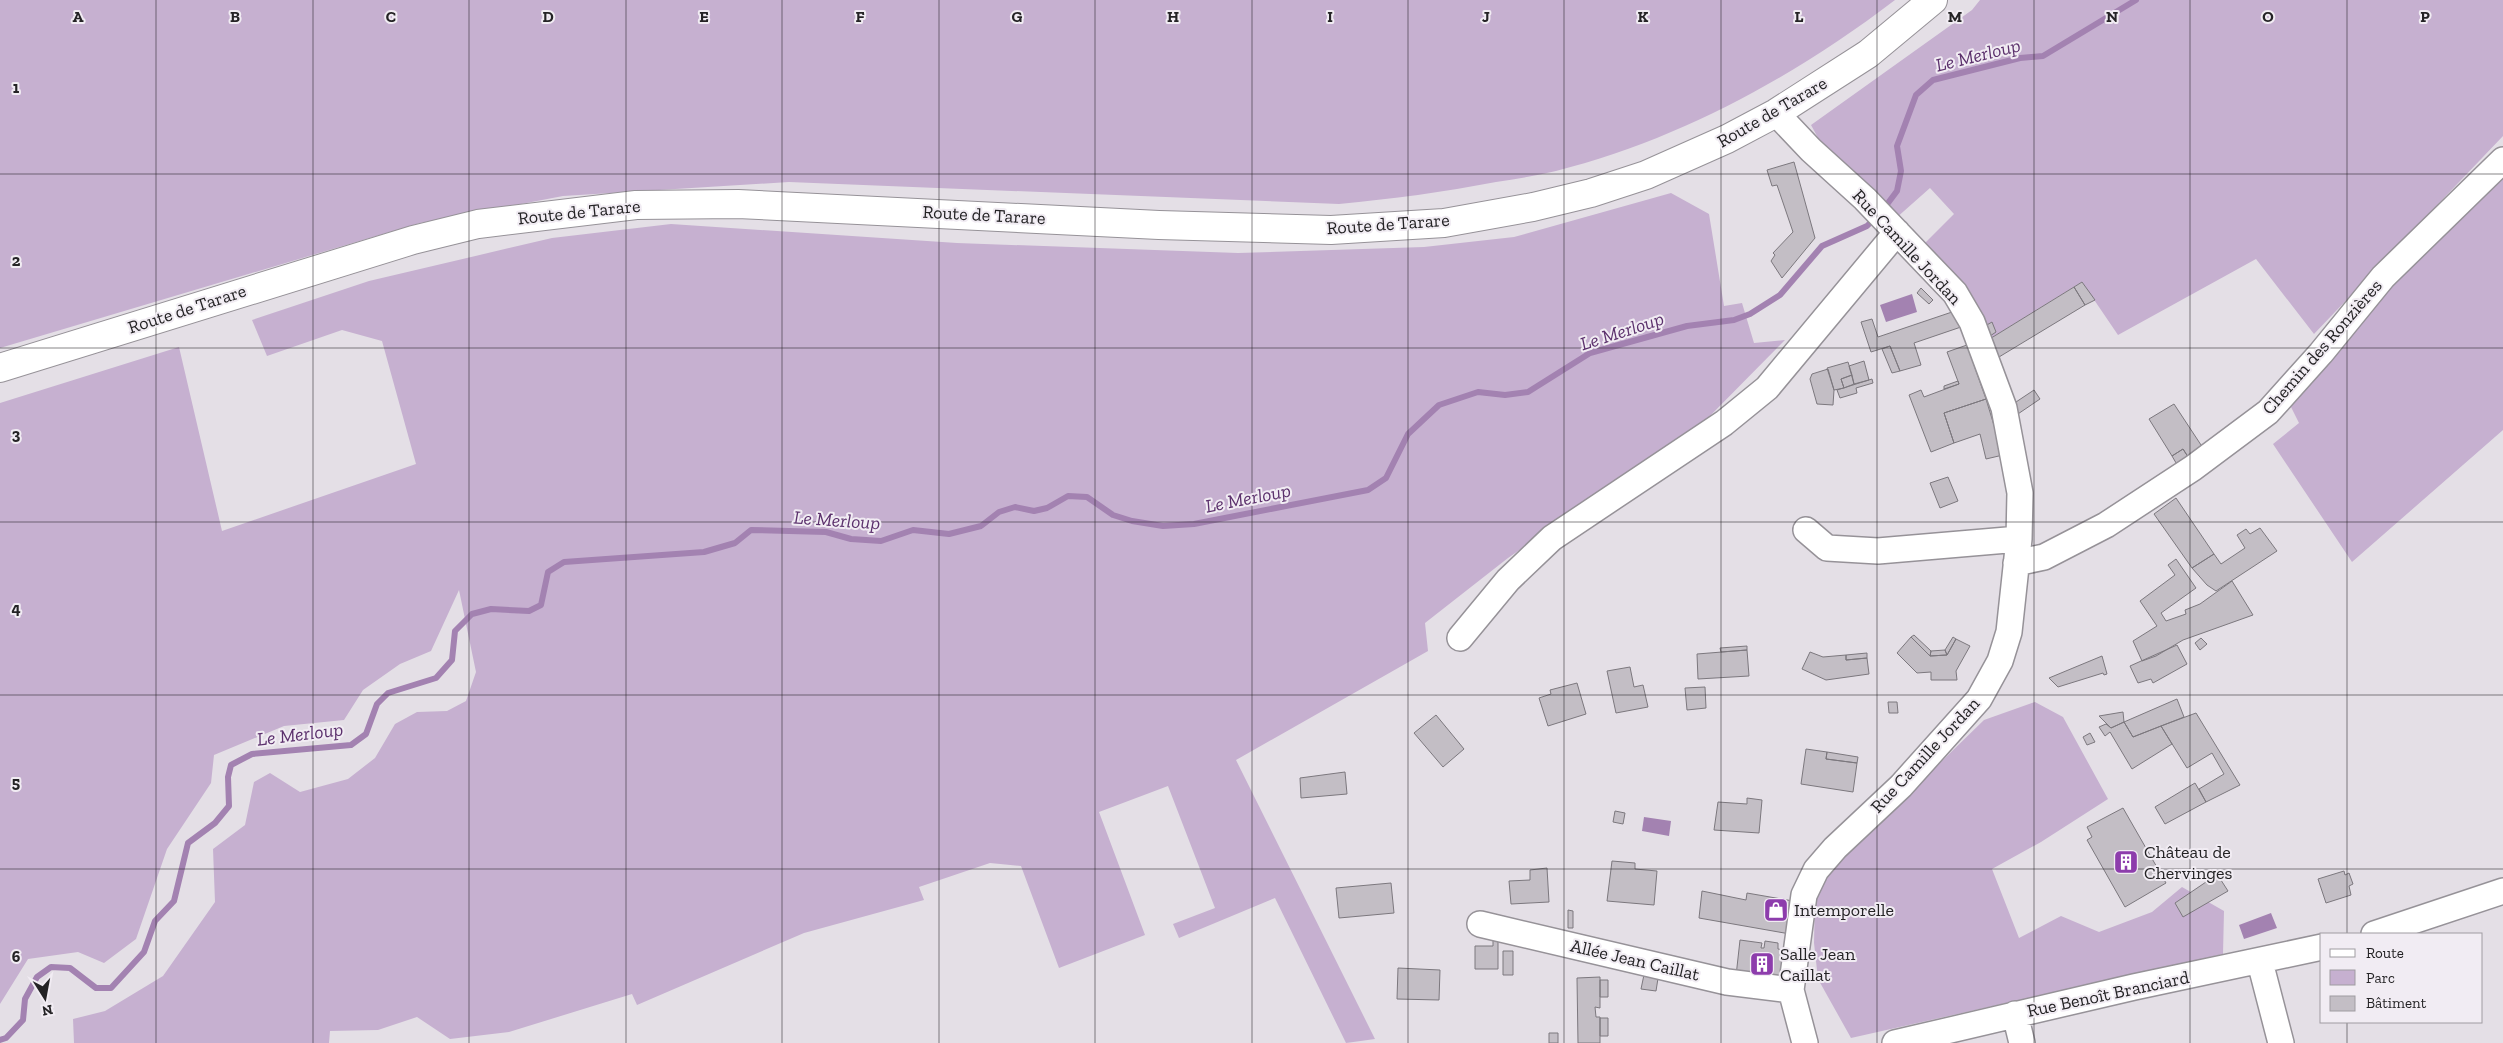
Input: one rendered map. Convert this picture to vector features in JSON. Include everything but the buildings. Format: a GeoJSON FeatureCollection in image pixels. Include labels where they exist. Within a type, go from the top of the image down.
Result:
{"type":"FeatureCollection","features":[{"type":"Feature","properties":{"kind":"main road","name":"Route de Tarare"},"geometry":{"type":"LineString","coordinates":[[0,368],[413,240],[496,222],[636,205],[738,204],[1159,224],[1321,229],[1444,222],[1533,207],[1591,193],[1637,178],[1727,139],[1776,113],[1868,54],[1933,0]]}},
{"type":"Feature","properties":{"kind":"street","name":"Rue Camille Jordan"},"geometry":{"type":"LineString","coordinates":[[1776,113],[1811,150],[1865,199],[1955,293],[1972,322],[1990,364],[2004,408],[2020,493],[2018,551],[2007,639],[2000,661],[1979,699],[1901,786],[1835,848],[1816,870],[1804,894],[1791,990],[1805,1043]]}},
{"type":"Feature","properties":{"kind":"street","name":"Chemin des Ronzières"},"geometry":{"type":"LineString","coordinates":[[1806,530],[1827,548],[1878,551],[2018,551],[2044,557],[2106,525],[2193,468],[2268,412],[2321,353],[2383,277],[2503,160]]}},
{"type":"Feature","properties":{"kind":"street"},"geometry":{"type":"LineString","coordinates":[[1460,638],[1508,580],[1552,538],[1724,423],[1767,388],[1894,230]]}},
{"type":"Feature","properties":{"kind":"street"},"geometry":{"type":"LineString","coordinates":[[2377,933],[2503,891]]}},
{"type":"Feature","properties":{"kind":"street","name":"Allée Jean Caillat"},"geometry":{"type":"LineString","coordinates":[[1480,924],[1727,982],[1791,990]]}},
{"type":"Feature","properties":{"kind":"street","name":"Rue Benoît Branciard"},"geometry":{"type":"LineString","coordinates":[[1896,1043],[2015,1014],[2320,947]]}},
{"type":"Feature","properties":{"kind":"street"},"geometry":{"type":"LineString","coordinates":[[2260,962],[2281,1043]]}},
{"type":"Feature","properties":{"kind":"street"},"geometry":{"type":"LineString","coordinates":[[2015,1014],[2022,1043]]}},
{"type":"Feature","properties":{"kind":"green space"},"geometry":{"type":"Polygon","coordinates":[[[0,0],[1895,0],[1817,55],[1776,80],[1691,124],[1602,158],[1534,176],[1418,195],[1339,204],[789,182],[563,196],[420,223],[0,348],[0,0]]]}},
{"type":"Feature","properties":{"kind":"green space"},"geometry":{"type":"Polygon","coordinates":[[[1980,0],[2503,0],[2503,136],[2314,334],[2256,259],[2118,335],[2082,282],[1988,340],[1923,245],[1954,214],[1930,188],[1895,219],[1823,147],[1811,125],[1972,10],[1980,0]]]}},
{"type":"Feature","properties":{"kind":"green space"},"geometry":{"type":"Polygon","coordinates":[[[2503,169],[2503,430],[2352,562],[2273,444],[2299,423],[2291,407],[2399,276],[2503,169]]]}},
{"type":"Feature","properties":{"kind":"green space"},"geometry":{"type":"Polygon","coordinates":[[[1671,193],[1709,214],[1724,306],[1742,303],[1754,343],[1785,340],[1702,424],[1508,558],[1425,623],[1428,651],[1236,760],[1375,1039],[1346,1043],[1275,898],[1179,938],[1173,924],[1215,908],[1168,786],[1099,812],[1145,935],[1059,968],[1021,866],[990,863],[919,887],[924,900],[804,933],[637,1005],[632,994],[509,1032],[450,1039],[417,1017],[378,1030],[330,1031],[329,1043],[74,1043],[73,1019],[105,1011],[163,976],[215,902],[213,849],[245,825],[254,782],[270,773],[300,792],[348,779],[375,758],[395,724],[417,712],[447,711],[466,701],[476,672],[459,590],[431,651],[400,664],[363,690],[344,720],[284,726],[214,755],[211,783],[167,849],[136,939],[104,963],[78,952],[28,959],[0,1004],[0,403],[179,347],[222,531],[416,464],[382,341],[342,330],[267,356],[252,320],[369,281],[552,238],[671,224],[957,243],[1238,253],[1424,247],[1514,237],[1671,193]]]}},
{"type":"Feature","properties":{"kind":"green space"},"geometry":{"type":"Polygon","coordinates":[[[2035,702],[2063,717],[2108,799],[2041,842],[1992,869],[2019,938],[2061,916],[2099,932],[2152,912],[2182,887],[2224,911],[2223,954],[1851,1038],[1818,979],[1814,943],[1815,897],[1828,872],[1984,720],[2035,702]]]}},
{"type":"Feature","properties":{"kind":"shaded area"},"geometry":{"type":"Polygon","coordinates":[[[1912,294],[1917,312],[1886,322],[1880,305],[1912,294]]]}},
{"type":"Feature","properties":{"kind":"shaded area"},"geometry":{"type":"Polygon","coordinates":[[[1644,817],[1671,821],[1669,836],[1642,831],[1644,817]]]}},
{"type":"Feature","properties":{"kind":"shaded area"},"geometry":{"type":"Polygon","coordinates":[[[2271,913],[2277,928],[2244,939],[2239,925],[2271,913]]]}},
{"type":"Feature","properties":{"kind":"waterway","name":"Le Merloup"},"geometry":{"type":"LineString","coordinates":[[1882,211],[1897,191],[1901,171],[1897,146],[1916,95],[1933,80],[2020,58],[2043,56],[2136,0]]}},
{"type":"Feature","properties":{"kind":"waterway","name":"Le Merloup"},"geometry":{"type":"LineString","coordinates":[[0,1040],[6,1038],[23,1020],[25,999],[37,977],[51,967],[70,968],[96,988],[111,988],[144,952],[155,921],[174,901],[188,843],[215,823],[229,806],[228,777],[231,765],[252,754],[351,745],[366,734],[377,704],[388,693],[436,678],[452,660],[455,631],[472,614],[491,609],[529,611],[541,605],[548,572],[564,562],[704,552],[735,543],[751,530],[826,532],[851,539],[881,541],[913,530],[949,534],[981,526],[999,512],[1015,507],[1034,511],[1047,508],[1068,496],[1087,497],[1113,515],[1132,521],[1163,526],[1194,524],[1368,490],[1386,478],[1408,434],[1439,405],[1478,392],[1505,395],[1528,392],[1590,353],[1687,326],[1734,320],[1750,314],[1780,295],[1822,246],[1867,226],[1875,218]]}},
{"type":"Feature","properties":{"kind":"place","name":"Château de Chervinges"},"geometry":{"type":"Point","coordinates":[2126,862]}},
{"type":"Feature","properties":{"kind":"place","name":"Intemporelle"},"geometry":{"type":"Point","coordinates":[1776,910]}},
{"type":"Feature","properties":{"kind":"place","name":"Salle Jean Caillat"},"geometry":{"type":"Point","coordinates":[1762,964]}}]}
